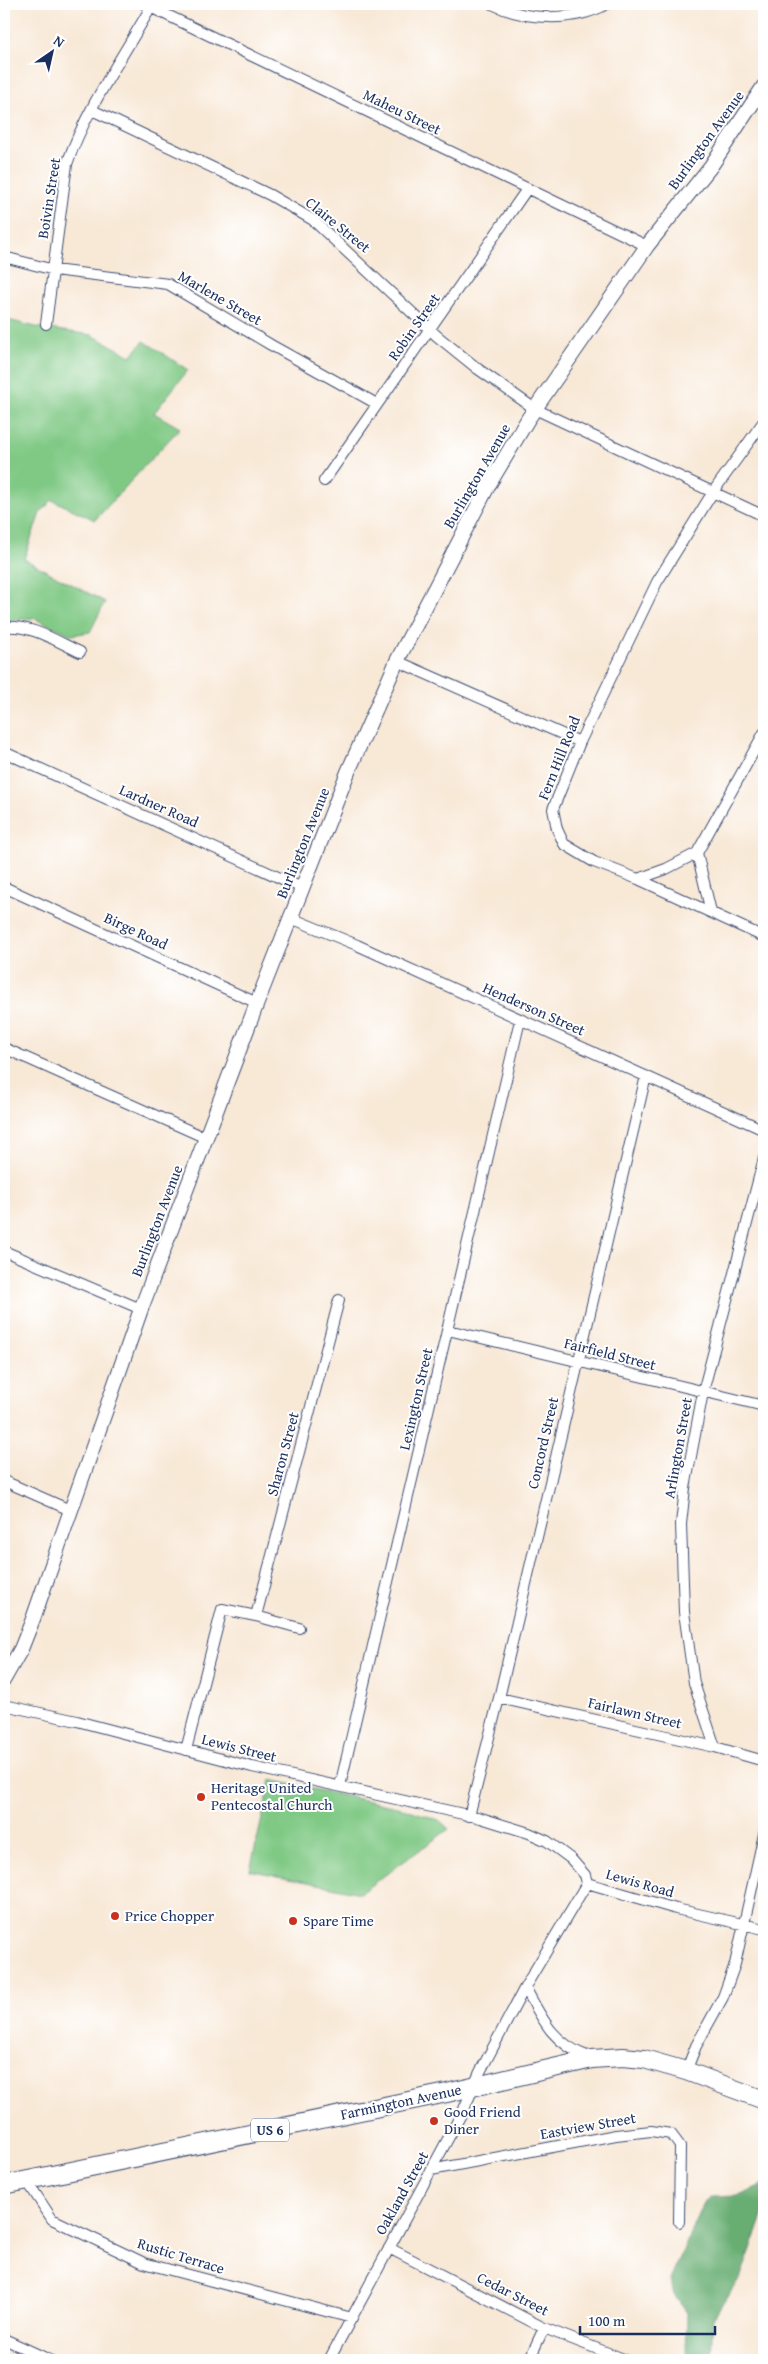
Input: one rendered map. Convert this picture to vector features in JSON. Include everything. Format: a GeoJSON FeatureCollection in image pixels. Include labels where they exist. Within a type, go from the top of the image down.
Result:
{"type":"FeatureCollection","features":[{"type":"Feature","properties":{"kind":"highway","name":"Farmington Avenue"},"geometry":{"type":"LineString","coordinates":[[4,2185],[592,2059],[623,2056],[644,2059],[686,2071],[764,2100]]}},
{"type":"Feature","properties":{"kind":"main road","name":"Burlington Avenue"},"geometry":{"type":"LineString","coordinates":[[4,1679],[26,1635],[141,1310],[257,1002],[348,772],[397,661],[488,486],[535,409],[647,246],[710,166],[764,86]]}},
{"type":"Feature","properties":{"kind":"street"},"geometry":{"type":"LineString","coordinates":[[492,4],[505,10],[554,18],[594,11],[608,4]]}},
{"type":"Feature","properties":{"kind":"street","name":"Boivin Street"},"geometry":{"type":"LineString","coordinates":[[46,324],[67,164],[74,143],[148,6]]}},
{"type":"Feature","properties":{"kind":"street","name":"Maheu Street"},"geometry":{"type":"LineString","coordinates":[[148,6],[647,246]]}},
{"type":"Feature","properties":{"kind":"street","name":"Claire Street"},"geometry":{"type":"LineString","coordinates":[[92,110],[296,209],[327,232],[431,329],[478,368],[535,409],[764,516]]}},
{"type":"Feature","properties":{"kind":"street","name":"Robin Street"},"geometry":{"type":"LineString","coordinates":[[324,481],[527,189]]}},
{"type":"Feature","properties":{"kind":"street","name":"Marlene Street"},"geometry":{"type":"LineString","coordinates":[[4,258],[54,270],[168,284],[270,345],[377,404]]}},
{"type":"Feature","properties":{"kind":"street","name":"Fern Hill Road"},"geometry":{"type":"LineString","coordinates":[[764,421],[713,492],[657,582],[580,742],[553,809],[557,830],[564,844],[594,862],[638,879],[764,937]]}},
{"type":"Feature","properties":{"kind":"street"},"geometry":{"type":"LineString","coordinates":[[4,627],[14,626],[34,631],[80,652]]}},
{"type":"Feature","properties":{"kind":"street"},"geometry":{"type":"LineString","coordinates":[[397,661],[580,742]]}},
{"type":"Feature","properties":{"kind":"street"},"geometry":{"type":"LineString","coordinates":[[638,879],[666,869],[697,853],[764,733]]}},
{"type":"Feature","properties":{"kind":"street","name":"Lardner Road"},"geometry":{"type":"LineString","coordinates":[[4,752],[302,888]]}},
{"type":"Feature","properties":{"kind":"street"},"geometry":{"type":"LineString","coordinates":[[697,853],[711,912]]}},
{"type":"Feature","properties":{"kind":"street","name":"Birge Road"},"geometry":{"type":"LineString","coordinates":[[4,887],[257,1002]]}},
{"type":"Feature","properties":{"kind":"street","name":"Henderson Street"},"geometry":{"type":"LineString","coordinates":[[291,918],[357,945],[764,1130]]}},
{"type":"Feature","properties":{"kind":"street","name":"Lexington Street"},"geometry":{"type":"LineString","coordinates":[[340,1786],[520,1020]]}},
{"type":"Feature","properties":{"kind":"street"},"geometry":{"type":"LineString","coordinates":[[4,1048],[206,1138]]}},
{"type":"Feature","properties":{"kind":"street","name":"Concord Street"},"geometry":{"type":"LineString","coordinates":[[469,1816],[499,1698],[646,1076]]}},
{"type":"Feature","properties":{"kind":"street","name":"Arlington Street"},"geometry":{"type":"LineString","coordinates":[[715,1747],[694,1683],[684,1612],[681,1524],[685,1488],[703,1392],[764,1158]]}},
{"type":"Feature","properties":{"kind":"street"},"geometry":{"type":"LineString","coordinates":[[4,1251],[141,1310]]}},
{"type":"Feature","properties":{"kind":"street","name":"Sharon Street"},"geometry":{"type":"LineString","coordinates":[[256,1616],[339,1300]]}},
{"type":"Feature","properties":{"kind":"street","name":"Fairfield Street"},"geometry":{"type":"LineString","coordinates":[[448,1330],[764,1406]]}},
{"type":"Feature","properties":{"kind":"street"},"geometry":{"type":"LineString","coordinates":[[4,1481],[70,1510]]}},
{"type":"Feature","properties":{"kind":"street"},"geometry":{"type":"LineString","coordinates":[[186,1750],[222,1610],[256,1616],[299,1628]]}},
{"type":"Feature","properties":{"kind":"street","name":"Fairlawn Street"},"geometry":{"type":"LineString","coordinates":[[499,1698],[715,1747],[764,1761]]}},
{"type":"Feature","properties":{"kind":"street","name":"Lewis Street"},"geometry":{"type":"LineString","coordinates":[[4,1704],[186,1750],[469,1816]]}},
{"type":"Feature","properties":{"kind":"street","name":"Lewis Road"},"geometry":{"type":"LineString","coordinates":[[469,1816],[529,1833],[547,1841],[571,1859],[585,1875],[588,1883],[660,1904],[764,1929]]}},
{"type":"Feature","properties":{"kind":"street"},"geometry":{"type":"LineString","coordinates":[[686,2071],[696,2046],[723,1997],[735,1964],[764,1834]]}},
{"type":"Feature","properties":{"kind":"street","name":"Oakland Street"},"geometry":{"type":"LineString","coordinates":[[329,2360],[432,2170],[464,2109],[473,2086],[525,1987],[588,1883]]}},
{"type":"Feature","properties":{"kind":"street"},"geometry":{"type":"LineString","coordinates":[[525,1987],[545,2023],[557,2039],[577,2053],[592,2059]]}},
{"type":"Feature","properties":{"kind":"street","name":"Eastview Street"},"geometry":{"type":"LineString","coordinates":[[432,2170],[616,2135],[651,2131],[671,2134],[678,2141],[680,2152],[679,2222]]}},
{"type":"Feature","properties":{"kind":"street","name":"Rustic Terrace"},"geometry":{"type":"LineString","coordinates":[[27,2181],[52,2219],[144,2264],[352,2318]]}},
{"type":"Feature","properties":{"kind":"street","name":"Cedar Street"},"geometry":{"type":"LineString","coordinates":[[389,2248],[544,2328],[626,2360]]}},
{"type":"Feature","properties":{"kind":"street"},"geometry":{"type":"LineString","coordinates":[[529,2360],[544,2328]]}},
{"type":"Feature","properties":{"kind":"street"},"geometry":{"type":"LineString","coordinates":[[4,2339],[50,2360]]}},
{"type":"Feature","properties":{"kind":"green space"},"geometry":{"type":"Polygon","coordinates":[[[4,319],[36,327],[92,335],[131,356],[144,341],[188,370],[154,413],[180,428],[95,520],[52,500],[40,513],[24,559],[105,602],[90,632],[72,635],[33,618],[4,621],[4,319]]]}},
{"type":"Feature","properties":{"kind":"green space"},"geometry":{"type":"Polygon","coordinates":[[[271,1780],[406,1809],[439,1820],[449,1829],[360,1893],[250,1870],[271,1780]]]}},
{"type":"Feature","properties":{"kind":"green space"},"geometry":{"type":"Polygon","coordinates":[[[764,2184],[764,2214],[741,2276],[713,2319],[711,2360],[686,2360],[687,2313],[674,2295],[670,2280],[705,2201],[712,2196],[739,2195],[764,2184]]]}},
{"type":"Feature","properties":{"kind":"place","name":"Heritage United Pentecostal Church"},"geometry":{"type":"Point","coordinates":[201,1797]}},
{"type":"Feature","properties":{"kind":"place","name":"Price Chopper"},"geometry":{"type":"Point","coordinates":[115,1916]}},
{"type":"Feature","properties":{"kind":"place","name":"Spare Time"},"geometry":{"type":"Point","coordinates":[293,1921]}},
{"type":"Feature","properties":{"kind":"place","name":"Good Friend Diner"},"geometry":{"type":"Point","coordinates":[434,2121]}}]}
